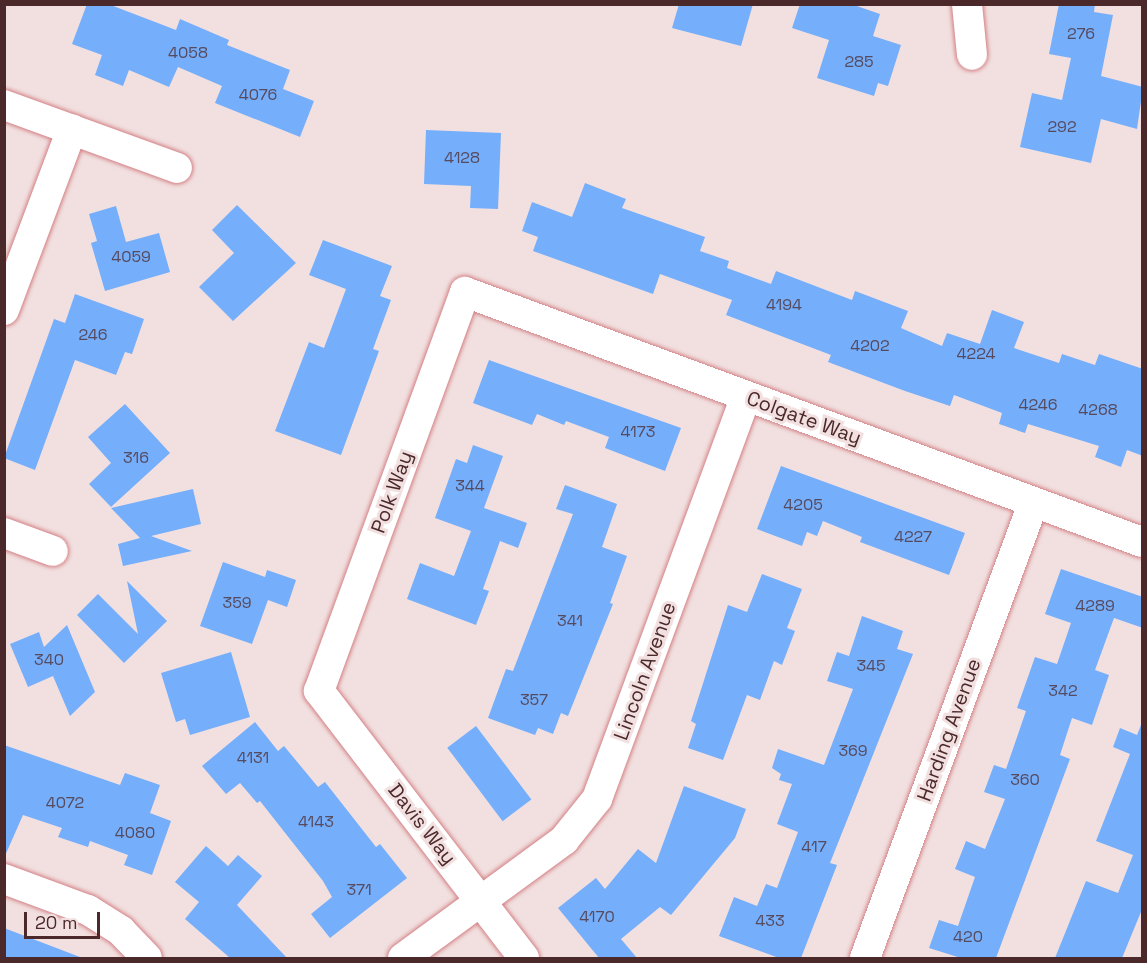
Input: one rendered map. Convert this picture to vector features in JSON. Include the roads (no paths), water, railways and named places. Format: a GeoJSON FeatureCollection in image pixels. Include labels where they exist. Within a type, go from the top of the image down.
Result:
{"type":"FeatureCollection","features":[{"type":"Feature","properties":{"kind":"street"},"geometry":{"type":"LineString","coordinates":[[967,4],[972,55]]}},
{"type":"Feature","properties":{"kind":"street"},"geometry":{"type":"LineString","coordinates":[[4,105],[177,168]]}},
{"type":"Feature","properties":{"kind":"street"},"geometry":{"type":"LineString","coordinates":[[4,310],[72,129]]}},
{"type":"Feature","properties":{"kind":"street","name":"Colgate Way"},"geometry":{"type":"LineString","coordinates":[[465,292],[1143,542]]}},
{"type":"Feature","properties":{"kind":"street","name":"Polk Way"},"geometry":{"type":"LineString","coordinates":[[319,691],[465,292]]}},
{"type":"Feature","properties":{"kind":"street","name":"Lincoln Avenue"},"geometry":{"type":"LineString","coordinates":[[404,958],[564,840],[597,799],[746,397]]}},
{"type":"Feature","properties":{"kind":"street","name":"Harding Avenue"},"geometry":{"type":"LineString","coordinates":[[865,958],[1034,502]]}},
{"type":"Feature","properties":{"kind":"street"},"geometry":{"type":"LineString","coordinates":[[4,533],[53,551]]}},
{"type":"Feature","properties":{"kind":"street","name":"Davis Way"},"geometry":{"type":"LineString","coordinates":[[319,691],[524,958]]}},
{"type":"Feature","properties":{"kind":"street"},"geometry":{"type":"LineString","coordinates":[[4,879],[88,910],[121,931],[147,958]]}}]}
